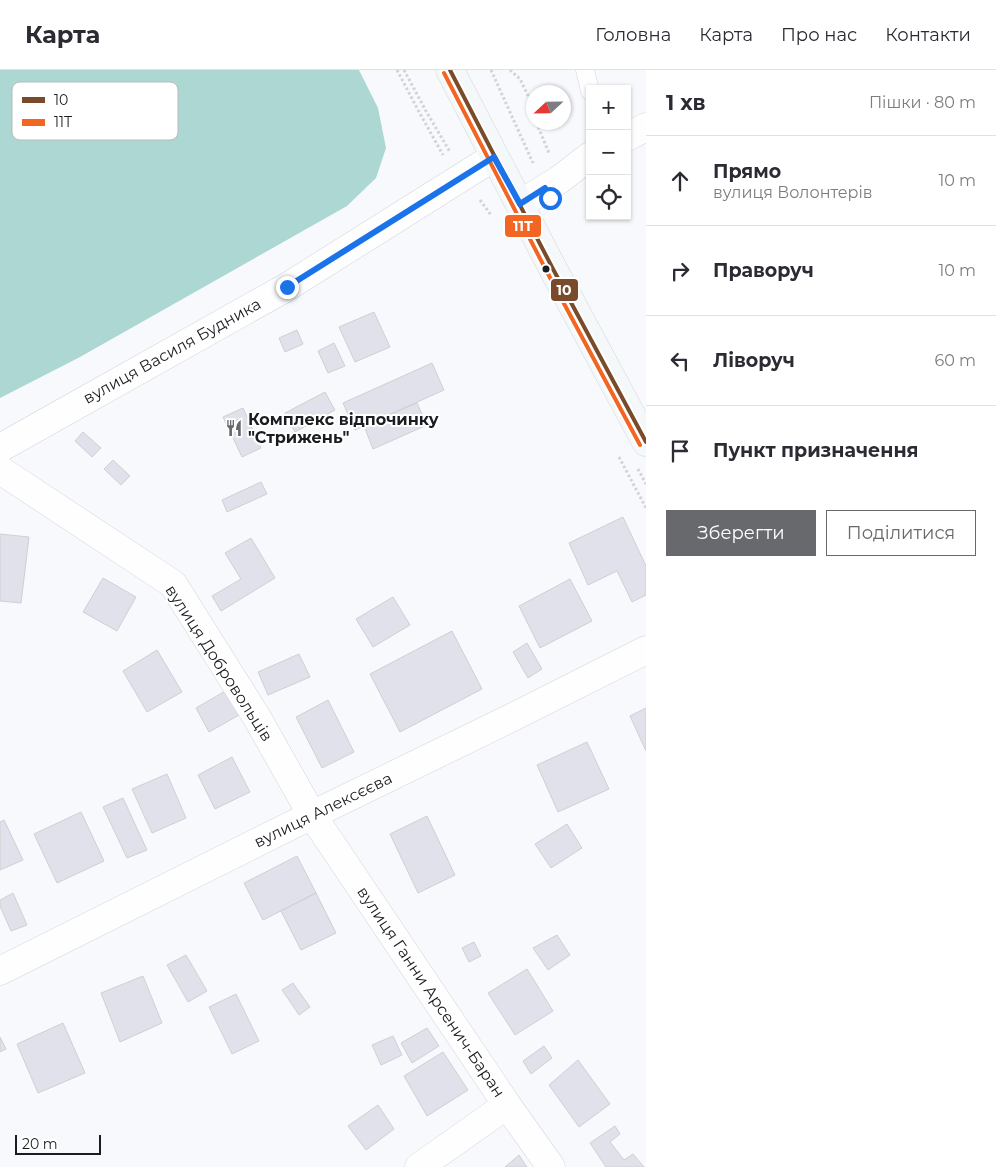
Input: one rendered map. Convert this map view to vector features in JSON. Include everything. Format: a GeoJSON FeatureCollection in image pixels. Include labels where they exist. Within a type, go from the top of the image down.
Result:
{"type":"FeatureCollection","features":[{"type":"Feature","properties":{"kind":"main road"},"geometry":{"type":"LineString","coordinates":[[450,70],[553,269],[646,442]]}},
{"type":"Feature","properties":{"kind":"street"},"geometry":{"type":"LineString","coordinates":[[631,135],[646,127]]}},
{"type":"Feature","properties":{"kind":"street","name":"вулиця Василя Будника"},"geometry":{"type":"LineString","coordinates":[[0,448],[287,287],[494,157]]}},
{"type":"Feature","properties":{"kind":"street"},"geometry":{"type":"LineString","coordinates":[[520,204],[559,180],[586,159]]}},
{"type":"Feature","properties":{"kind":"street","name":"вулиця Добровольців"},"geometry":{"type":"LineString","coordinates":[[0,470],[173,584],[256,716],[312,815]]}},
{"type":"Feature","properties":{"kind":"street","name":"вулиця Алексєєва"},"geometry":{"type":"LineString","coordinates":[[0,971],[646,650]]}},
{"type":"Feature","properties":{"kind":"street","name":"вулиця Ганни Арсенич-Баран"},"geometry":{"type":"LineString","coordinates":[[312,815],[506,1105],[551,1167]]}},
{"type":"Feature","properties":{"kind":"street"},"geometry":{"type":"LineString","coordinates":[[419,1167],[506,1105]]}},
{"type":"Feature","properties":{"kind":"lane"},"geometry":{"type":"LineString","coordinates":[[585,70],[589,85]]}},
{"type":"Feature","properties":{"kind":"path"},"geometry":{"type":"LineString","coordinates":[[397,70],[418,110]]}},
{"type":"Feature","properties":{"kind":"path"},"geometry":{"type":"LineString","coordinates":[[404,70],[464,176],[494,219]]}},
{"type":"Feature","properties":{"kind":"path"},"geometry":{"type":"LineString","coordinates":[[491,70],[545,188]]}},
{"type":"Feature","properties":{"kind":"path"},"geometry":{"type":"LineString","coordinates":[[510,70],[520,79],[526,91]]}},
{"type":"Feature","properties":{"kind":"path"},"geometry":{"type":"LineString","coordinates":[[618,456],[646,508]]}},
{"type":"Feature","properties":{"kind":"shaded area"},"geometry":{"type":"Polygon","coordinates":[[[0,70],[359,70],[378,108],[386,148],[376,178],[347,206],[80,357],[0,398],[0,70]]]}},
{"type":"Feature","properties":{"kind":"building"},"geometry":{"type":"Polygon","coordinates":[[[374,312],[390,347],[355,362],[339,327],[374,312]]]}},
{"type":"Feature","properties":{"kind":"building"},"geometry":{"type":"Polygon","coordinates":[[[297,330],[303,344],[285,352],[279,338],[297,330]]]}},
{"type":"Feature","properties":{"kind":"building"},"geometry":{"type":"Polygon","coordinates":[[[334,343],[345,366],[328,373],[318,351],[334,343]]]}},
{"type":"Feature","properties":{"kind":"building"},"geometry":{"type":"Polygon","coordinates":[[[432,363],[444,390],[355,430],[343,403],[432,363]]]}},
{"type":"Feature","properties":{"kind":"building"},"geometry":{"type":"Polygon","coordinates":[[[325,392],[335,410],[295,432],[285,413],[325,392]]]}},
{"type":"Feature","properties":{"kind":"building"},"geometry":{"type":"Polygon","coordinates":[[[417,403],[427,425],[373,449],[364,426],[417,403]]]}},
{"type":"Feature","properties":{"kind":"building"},"geometry":{"type":"Polygon","coordinates":[[[243,408],[261,448],[242,457],[223,417],[243,408]]]}},
{"type":"Feature","properties":{"kind":"building"},"geometry":{"type":"Polygon","coordinates":[[[83,432],[101,448],[92,457],[75,441],[83,432]]]}},
{"type":"Feature","properties":{"kind":"building"},"geometry":{"type":"Polygon","coordinates":[[[113,460],[130,476],[121,485],[104,469],[113,460]]]}},
{"type":"Feature","properties":{"kind":"building"},"geometry":{"type":"Polygon","coordinates":[[[261,482],[267,494],[227,512],[222,500],[261,482]]]}},
{"type":"Feature","properties":{"kind":"building"},"geometry":{"type":"Polygon","coordinates":[[[623,517],[646,566],[646,595],[632,602],[617,571],[588,585],[569,543],[623,517]]]}},
{"type":"Feature","properties":{"kind":"building"},"geometry":{"type":"Polygon","coordinates":[[[0,534],[29,537],[21,603],[0,601],[0,534]]]}},
{"type":"Feature","properties":{"kind":"building"},"geometry":{"type":"Polygon","coordinates":[[[251,538],[275,578],[221,611],[212,596],[241,579],[225,553],[251,538]]]}},
{"type":"Feature","properties":{"kind":"building"},"geometry":{"type":"Polygon","coordinates":[[[103,578],[136,597],[117,631],[83,612],[103,578]]]}},
{"type":"Feature","properties":{"kind":"building"},"geometry":{"type":"Polygon","coordinates":[[[570,579],[592,621],[540,648],[519,606],[570,579]]]}},
{"type":"Feature","properties":{"kind":"building"},"geometry":{"type":"Polygon","coordinates":[[[393,597],[410,625],[373,647],[356,619],[393,597]]]}},
{"type":"Feature","properties":{"kind":"building"},"geometry":{"type":"Polygon","coordinates":[[[452,631],[482,689],[400,732],[370,674],[452,631]]]}},
{"type":"Feature","properties":{"kind":"building"},"geometry":{"type":"Polygon","coordinates":[[[527,643],[542,669],[528,678],[513,652],[527,643]]]}},
{"type":"Feature","properties":{"kind":"building"},"geometry":{"type":"Polygon","coordinates":[[[157,650],[182,692],[147,712],[123,671],[157,650]]]}},
{"type":"Feature","properties":{"kind":"building"},"geometry":{"type":"Polygon","coordinates":[[[299,654],[310,677],[268,695],[258,672],[299,654]]]}},
{"type":"Feature","properties":{"kind":"building"},"geometry":{"type":"Polygon","coordinates":[[[227,690],[241,714],[209,732],[196,708],[227,690]]]}},
{"type":"Feature","properties":{"kind":"building"},"geometry":{"type":"Polygon","coordinates":[[[328,700],[354,752],[322,768],[296,717],[328,700]]]}},
{"type":"Feature","properties":{"kind":"building"},"geometry":{"type":"Polygon","coordinates":[[[646,708],[646,751],[630,716],[646,708]]]}},
{"type":"Feature","properties":{"kind":"building"},"geometry":{"type":"Polygon","coordinates":[[[587,742],[609,789],[558,812],[537,765],[587,742]]]}},
{"type":"Feature","properties":{"kind":"building"},"geometry":{"type":"Polygon","coordinates":[[[232,757],[250,792],[215,809],[198,775],[232,757]]]}},
{"type":"Feature","properties":{"kind":"building"},"geometry":{"type":"Polygon","coordinates":[[[167,774],[186,818],[152,833],[132,789],[167,774]]]}},
{"type":"Feature","properties":{"kind":"building"},"geometry":{"type":"Polygon","coordinates":[[[123,798],[147,850],[127,858],[103,807],[123,798]]]}},
{"type":"Feature","properties":{"kind":"building"},"geometry":{"type":"Polygon","coordinates":[[[81,812],[104,861],[57,883],[34,834],[81,812]]]}},
{"type":"Feature","properties":{"kind":"building"},"geometry":{"type":"Polygon","coordinates":[[[427,816],[455,875],[418,893],[390,834],[427,816]]]}},
{"type":"Feature","properties":{"kind":"building"},"geometry":{"type":"Polygon","coordinates":[[[4,820],[23,860],[0,870],[0,822],[4,820]]]}},
{"type":"Feature","properties":{"kind":"building"},"geometry":{"type":"Polygon","coordinates":[[[567,824],[582,848],[551,868],[535,844],[567,824]]]}},
{"type":"Feature","properties":{"kind":"building"},"geometry":{"type":"Polygon","coordinates":[[[297,856],[316,893],[263,920],[244,883],[297,856]]]}},
{"type":"Feature","properties":{"kind":"building"},"geometry":{"type":"Polygon","coordinates":[[[13,893],[27,925],[11,931],[0,906],[0,900],[13,893]]]}},
{"type":"Feature","properties":{"kind":"building"},"geometry":{"type":"Polygon","coordinates":[[[316,893],[336,933],[301,950],[281,911],[316,893]]]}},
{"type":"Feature","properties":{"kind":"building"},"geometry":{"type":"Polygon","coordinates":[[[557,935],[570,955],[548,970],[533,948],[557,935]]]}},
{"type":"Feature","properties":{"kind":"building"},"geometry":{"type":"Polygon","coordinates":[[[474,942],[481,956],[469,962],[462,948],[474,942]]]}},
{"type":"Feature","properties":{"kind":"building"},"geometry":{"type":"Polygon","coordinates":[[[186,955],[207,991],[188,1002],[167,965],[186,955]]]}},
{"type":"Feature","properties":{"kind":"building"},"geometry":{"type":"Polygon","coordinates":[[[527,969],[553,1011],[515,1035],[488,993],[527,969]]]}},
{"type":"Feature","properties":{"kind":"building"},"geometry":{"type":"Polygon","coordinates":[[[143,976],[162,1023],[120,1042],[101,993],[143,976]]]}},
{"type":"Feature","properties":{"kind":"building"},"geometry":{"type":"Polygon","coordinates":[[[293,983],[310,1007],[299,1015],[282,990],[293,983]]]}},
{"type":"Feature","properties":{"kind":"building"},"geometry":{"type":"Polygon","coordinates":[[[236,994],[259,1041],[232,1054],[209,1007],[236,994]]]}},
{"type":"Feature","properties":{"kind":"building"},"geometry":{"type":"Polygon","coordinates":[[[63,1023],[85,1073],[38,1093],[17,1044],[63,1023]]]}},
{"type":"Feature","properties":{"kind":"building"},"geometry":{"type":"Polygon","coordinates":[[[427,1028],[439,1046],[412,1063],[401,1043],[427,1028]]]}},
{"type":"Feature","properties":{"kind":"building"},"geometry":{"type":"Polygon","coordinates":[[[393,1036],[402,1055],[381,1065],[372,1045],[393,1036]]]}},
{"type":"Feature","properties":{"kind":"building"},"geometry":{"type":"Polygon","coordinates":[[[0,1037],[6,1049],[0,1052],[0,1037]]]}},
{"type":"Feature","properties":{"kind":"building"},"geometry":{"type":"Polygon","coordinates":[[[544,1046],[552,1058],[531,1074],[523,1061],[544,1046]]]}},
{"type":"Feature","properties":{"kind":"building"},"geometry":{"type":"Polygon","coordinates":[[[443,1052],[468,1090],[427,1116],[404,1076],[443,1052]]]}},
{"type":"Feature","properties":{"kind":"building"},"geometry":{"type":"Polygon","coordinates":[[[578,1060],[610,1104],[579,1127],[549,1085],[578,1060]]]}},
{"type":"Feature","properties":{"kind":"building"},"geometry":{"type":"Polygon","coordinates":[[[378,1105],[394,1129],[366,1150],[348,1126],[378,1105]]]}},
{"type":"Feature","properties":{"kind":"building"},"geometry":{"type":"Polygon","coordinates":[[[615,1126],[620,1134],[610,1142],[624,1160],[633,1154],[644,1167],[606,1167],[590,1143],[615,1126]]]}},
{"type":"Feature","properties":{"kind":"building"},"geometry":{"type":"Polygon","coordinates":[[[519,1155],[527,1167],[505,1167],[519,1155]]]}},
{"type":"Feature","properties":{"kind":"transit line","name":"10"},"geometry":{"type":"LineString","coordinates":[[450,70],[553,269],[646,442]]}},
{"type":"Feature","properties":{"kind":"transit line","name":"11Т"},"geometry":{"type":"LineString","coordinates":[[444,73],[547,272],[640,445]]}},
{"type":"Feature","properties":{"kind":"place","name":"Комплекс відпочинку \"Стрижень\""},"geometry":{"type":"Point","coordinates":[234,428]}},
{"type":"Feature","properties":{"kind":"route"},"geometry":{"type":"LineString","coordinates":[[287,287],[494,157],[520,204],[545,188],[550,198]]}}]}
